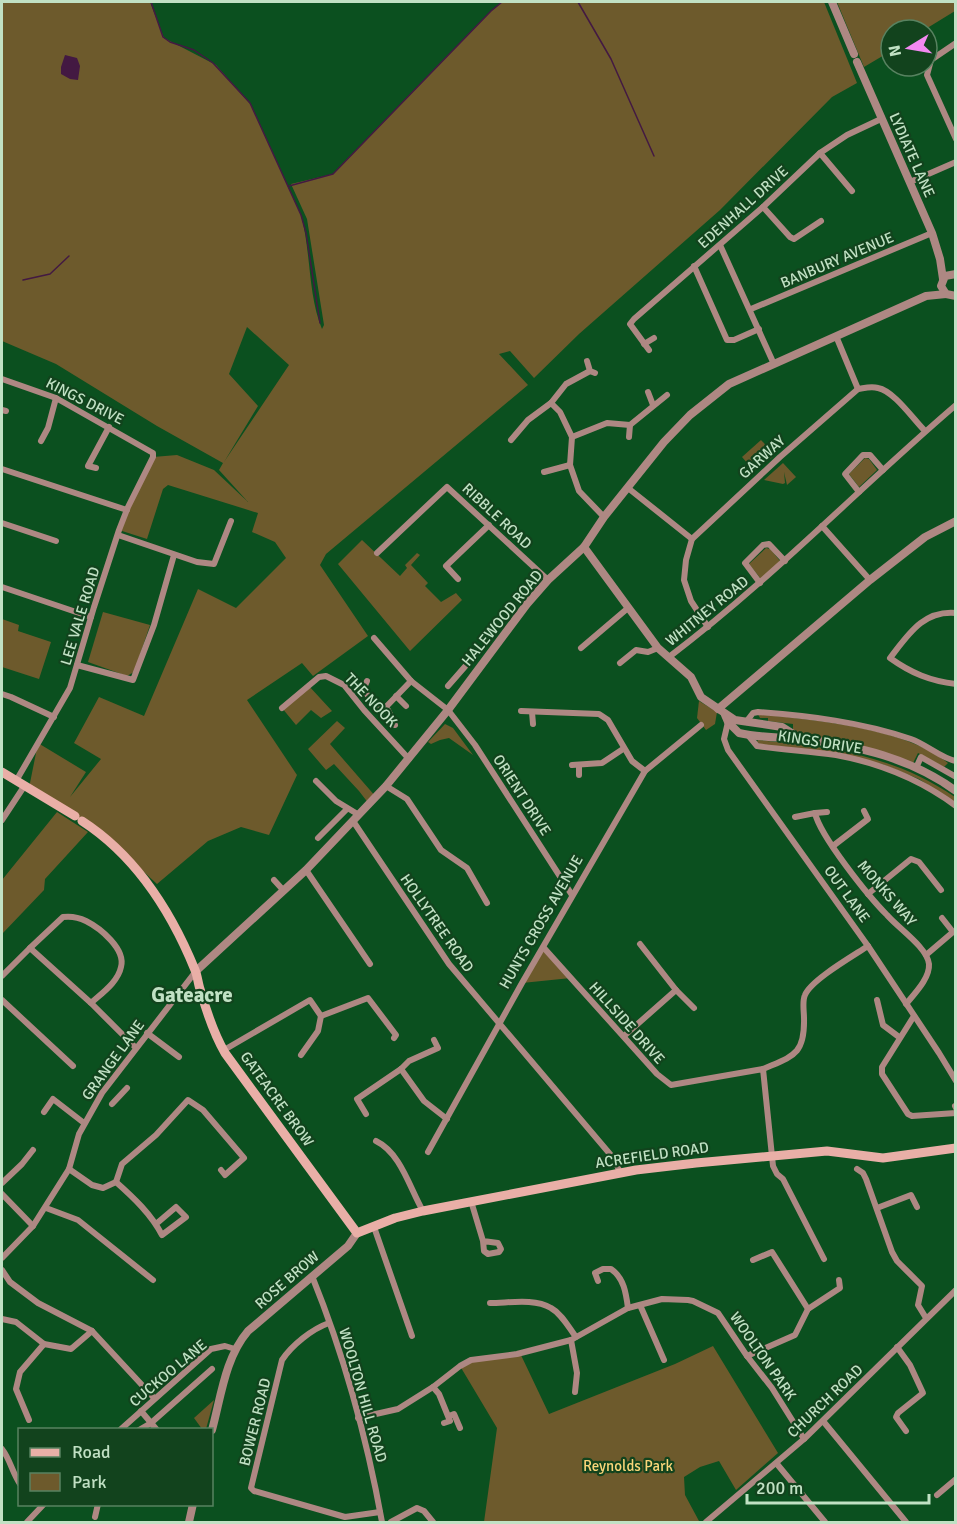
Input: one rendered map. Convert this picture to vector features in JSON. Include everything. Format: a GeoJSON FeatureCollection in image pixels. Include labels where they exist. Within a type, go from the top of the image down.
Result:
{"type":"FeatureCollection","features":[{"type":"Feature","properties":{"kind":"main road","name":"GATEACRE BROW"},"geometry":{"type":"LineString","coordinates":[[2,772],[115,844],[150,885],[177,931],[196,971],[210,1021],[224,1050],[357,1233]]}},
{"type":"Feature","properties":{"kind":"main road","name":"ACREFIELD ROAD"},"geometry":{"type":"LineString","coordinates":[[357,1233],[395,1218],[620,1173],[827,1151],[883,1158],[956,1148]]}},
{"type":"Feature","properties":{"kind":"street","name":"LYDIATE LANE"},"geometry":{"type":"LineString","coordinates":[[832,2],[932,233],[940,259],[942,289],[952,297]]}},
{"type":"Feature","properties":{"kind":"street"},"geometry":{"type":"LineString","coordinates":[[956,43],[931,60],[927,75],[956,139]]}},
{"type":"Feature","properties":{"kind":"street","name":"EDENHALL DRIVE"},"geometry":{"type":"LineString","coordinates":[[644,344],[630,324],[634,319],[763,207],[820,153],[847,135],[881,119]]}},
{"type":"Feature","properties":{"kind":"street"},"geometry":{"type":"LineString","coordinates":[[820,153],[852,192]]}},
{"type":"Feature","properties":{"kind":"street"},"geometry":{"type":"LineString","coordinates":[[910,182],[956,162]]}},
{"type":"Feature","properties":{"kind":"street"},"geometry":{"type":"LineString","coordinates":[[763,207],[794,239],[821,221]]}},
{"type":"Feature","properties":{"kind":"street","name":"BANBURY AVENUE"},"geometry":{"type":"LineString","coordinates":[[751,309],[932,233]]}},
{"type":"Feature","properties":{"kind":"street"},"geometry":{"type":"LineString","coordinates":[[720,245],[751,309],[773,362]]}},
{"type":"Feature","properties":{"kind":"street","name":"LYDIATE LANE"},"geometry":{"type":"LineString","coordinates":[[940,259],[954,274]]}},
{"type":"Feature","properties":{"kind":"street"},"geometry":{"type":"LineString","coordinates":[[694,266],[728,340],[734,340],[759,329]]}},
{"type":"Feature","properties":{"kind":"street","name":"HALEWOOD ROAD"},"geometry":{"type":"LineString","coordinates":[[196,971],[306,870],[386,786],[548,580],[584,547],[664,442],[706,400],[729,384],[773,362],[926,296],[942,281],[954,274]]}},
{"type":"Feature","properties":{"kind":"street","name":"HALEWOOD ROAD"},"geometry":{"type":"LineString","coordinates":[[926,296],[952,297]]}},
{"type":"Feature","properties":{"kind":"street"},"geometry":{"type":"LineString","coordinates":[[836,336],[858,389],[870,387],[885,390],[925,431]]}},
{"type":"Feature","properties":{"kind":"street"},"geometry":{"type":"LineString","coordinates":[[649,350],[644,344],[654,338]]}},
{"type":"Feature","properties":{"kind":"street"},"geometry":{"type":"LineString","coordinates":[[511,440],[528,420],[551,403],[566,384],[592,372],[587,361]]}},
{"type":"Feature","properties":{"kind":"street","name":"KINGS DRIVE"},"geometry":{"type":"LineString","coordinates":[[2,380],[56,398],[153,453]]}},
{"type":"Feature","properties":{"kind":"street","name":"GARWAY"},"geometry":{"type":"LineString","coordinates":[[692,539],[708,522],[858,389]]}},
{"type":"Feature","properties":{"kind":"street"},"geometry":{"type":"LineString","coordinates":[[648,392],[653,405]]}},
{"type":"Feature","properties":{"kind":"street"},"geometry":{"type":"LineString","coordinates":[[629,437],[630,425],[667,395]]}},
{"type":"Feature","properties":{"kind":"street"},"geometry":{"type":"LineString","coordinates":[[41,441],[48,428],[56,398]]}},
{"type":"Feature","properties":{"kind":"street"},"geometry":{"type":"LineString","coordinates":[[551,403],[560,412],[572,437],[570,465],[579,491],[604,518]]}},
{"type":"Feature","properties":{"kind":"street","name":"WHITNEY ROAD"},"geometry":{"type":"LineString","coordinates":[[669,657],[785,561],[956,405]]}},
{"type":"Feature","properties":{"kind":"street"},"geometry":{"type":"LineString","coordinates":[[572,437],[607,423],[630,425]]}},
{"type":"Feature","properties":{"kind":"street"},"geometry":{"type":"LineString","coordinates":[[88,466],[109,427]]}},
{"type":"Feature","properties":{"kind":"street","name":"LEE VALE ROAD"},"geometry":{"type":"LineString","coordinates":[[2,820],[70,688],[118,535],[153,453]]}},
{"type":"Feature","properties":{"kind":"street"},"geometry":{"type":"LineString","coordinates":[[859,492],[845,474],[863,455],[870,455],[883,470]]}},
{"type":"Feature","properties":{"kind":"street"},"geometry":{"type":"LineString","coordinates":[[544,472],[570,465]]}},
{"type":"Feature","properties":{"kind":"street"},"geometry":{"type":"LineString","coordinates":[[2,470],[127,510]]}},
{"type":"Feature","properties":{"kind":"street","name":"RIBBLE ROAD"},"geometry":{"type":"LineString","coordinates":[[377,553],[447,487],[548,580]]}},
{"type":"Feature","properties":{"kind":"street"},"geometry":{"type":"LineString","coordinates":[[628,488],[692,539],[686,560],[684,580],[691,601],[708,627]]}},
{"type":"Feature","properties":{"kind":"street"},"geometry":{"type":"LineString","coordinates":[[118,535],[197,562],[214,564],[231,521]]}},
{"type":"Feature","properties":{"kind":"street"},"geometry":{"type":"LineString","coordinates":[[718,709],[870,580],[925,537],[956,521]]}},
{"type":"Feature","properties":{"kind":"street"},"geometry":{"type":"LineString","coordinates":[[2,523],[56,541]]}},
{"type":"Feature","properties":{"kind":"street"},"geometry":{"type":"LineString","coordinates":[[458,579],[446,566],[489,525]]}},
{"type":"Feature","properties":{"kind":"street"},"geometry":{"type":"LineString","coordinates":[[822,526],[870,580]]}},
{"type":"Feature","properties":{"kind":"street","name":"WHITNEY ROAD"},"geometry":{"type":"LineString","coordinates":[[760,582],[745,563],[763,545],[769,544],[785,561]]}},
{"type":"Feature","properties":{"kind":"street"},"geometry":{"type":"LineString","coordinates":[[584,547],[658,648],[691,676],[700,697],[718,709],[727,719]]}},
{"type":"Feature","properties":{"kind":"street"},"geometry":{"type":"LineString","coordinates":[[77,665],[133,680],[154,625],[174,555]]}},
{"type":"Feature","properties":{"kind":"street"},"geometry":{"type":"LineString","coordinates":[[2,587],[91,617]]}},
{"type":"Feature","properties":{"kind":"street"},"geometry":{"type":"LineString","coordinates":[[581,648],[628,608]]}},
{"type":"Feature","properties":{"kind":"street"},"geometry":{"type":"LineString","coordinates":[[956,613],[934,614],[917,625],[890,658],[918,676],[935,682],[956,684]]}},
{"type":"Feature","properties":{"kind":"street","name":"ORIENT DRIVE"},"geometry":{"type":"LineString","coordinates":[[374,638],[411,681],[448,710],[475,745],[572,895]]}},
{"type":"Feature","properties":{"kind":"street"},"geometry":{"type":"LineString","coordinates":[[620,663],[636,650],[648,652],[658,648]]}},
{"type":"Feature","properties":{"kind":"street"},"geometry":{"type":"LineString","coordinates":[[448,686],[469,662]]}},
{"type":"Feature","properties":{"kind":"street"},"geometry":{"type":"LineString","coordinates":[[463,670],[472,676]]}},
{"type":"Feature","properties":{"kind":"street","name":"THE NOOK"},"geometry":{"type":"LineString","coordinates":[[282,708],[319,677],[326,676],[336,680],[344,685],[409,759]]}},
{"type":"Feature","properties":{"kind":"street"},"geometry":{"type":"LineString","coordinates":[[367,681],[363,690],[382,711]]}},
{"type":"Feature","properties":{"kind":"street"},"geometry":{"type":"LineString","coordinates":[[382,711],[411,681]]}},
{"type":"Feature","properties":{"kind":"street"},"geometry":{"type":"LineString","coordinates":[[2,694],[54,717]]}},
{"type":"Feature","properties":{"kind":"street"},"geometry":{"type":"LineString","coordinates":[[396,696],[406,706]]}},
{"type":"Feature","properties":{"kind":"street"},"geometry":{"type":"LineString","coordinates":[[382,711],[388,710],[395,725]]}},
{"type":"Feature","properties":{"kind":"street"},"geometry":{"type":"LineString","coordinates":[[521,711],[600,714],[608,720],[632,761],[645,771]]}},
{"type":"Feature","properties":{"kind":"street"},"geometry":{"type":"LineString","coordinates":[[532,712],[533,724]]}},
{"type":"Feature","properties":{"kind":"street","name":"KINGS DRIVE"},"geometry":{"type":"LineString","coordinates":[[746,722],[753,713],[758,712],[865,725],[914,740],[955,762],[949,772]]}},
{"type":"Feature","properties":{"kind":"street","name":"KINGS DRIVE"},"geometry":{"type":"LineString","coordinates":[[727,719],[782,727],[801,739]]}},
{"type":"Feature","properties":{"kind":"street","name":"KINGS DRIVE"},"geometry":{"type":"LineString","coordinates":[[727,719],[739,733],[748,735],[801,739],[876,752],[916,768],[944,782],[956,791]]}},
{"type":"Feature","properties":{"kind":"street","name":"OUT LANE"},"geometry":{"type":"LineString","coordinates":[[727,719],[724,739],[728,750],[868,946],[956,1081]]}},
{"type":"Feature","properties":{"kind":"street","name":"HUNTS CROSS AVENUE"},"geometry":{"type":"LineString","coordinates":[[428,1152],[572,895],[645,771],[701,725]]}},
{"type":"Feature","properties":{"kind":"street","name":"KINGS DRIVE"},"geometry":{"type":"LineString","coordinates":[[748,735],[758,746],[836,755],[897,773],[926,787],[956,806]]}},
{"type":"Feature","properties":{"kind":"street"},"geometry":{"type":"LineString","coordinates":[[579,775],[575,766],[602,763],[623,748]]}},
{"type":"Feature","properties":{"kind":"street","name":"KINGS DRIVE"},"geometry":{"type":"LineString","coordinates":[[916,768],[921,757],[956,777]]}},
{"type":"Feature","properties":{"kind":"street"},"geometry":{"type":"LineString","coordinates":[[316,781],[356,818]]}},
{"type":"Feature","properties":{"kind":"street"},"geometry":{"type":"LineString","coordinates":[[386,786],[407,799],[441,850],[467,868],[487,903]]}},
{"type":"Feature","properties":{"kind":"street"},"geometry":{"type":"LineString","coordinates":[[318,838],[347,809]]}},
{"type":"Feature","properties":{"kind":"street"},"geometry":{"type":"LineString","coordinates":[[864,811],[868,819]]}},
{"type":"Feature","properties":{"kind":"street"},"geometry":{"type":"LineString","coordinates":[[795,817],[827,812]]}},
{"type":"Feature","properties":{"kind":"street","name":"MONKS WAY"},"geometry":{"type":"LineString","coordinates":[[815,813],[820,826],[833,846],[868,894],[926,955]]}},
{"type":"Feature","properties":{"kind":"street"},"geometry":{"type":"LineString","coordinates":[[833,846],[875,815]]}},
{"type":"Feature","properties":{"kind":"street","name":"HOLLYTREE ROAD"},"geometry":{"type":"LineString","coordinates":[[356,818],[449,964],[615,1160],[620,1173]]}},
{"type":"Feature","properties":{"kind":"street"},"geometry":{"type":"LineString","coordinates":[[868,894],[912,860],[918,862],[940,890]]}},
{"type":"Feature","properties":{"kind":"street"},"geometry":{"type":"LineString","coordinates":[[306,870],[370,964]]}},
{"type":"Feature","properties":{"kind":"street"},"geometry":{"type":"LineString","coordinates":[[274,880],[284,891]]}},
{"type":"Feature","properties":{"kind":"street"},"geometry":{"type":"LineString","coordinates":[[2,976],[63,917],[73,916],[87,921],[101,931],[115,946],[122,958],[118,977],[91,1003]]}},
{"type":"Feature","properties":{"kind":"street"},"geometry":{"type":"LineString","coordinates":[[906,1004],[926,977],[929,966],[926,955],[954,934],[942,918]]}},
{"type":"Feature","properties":{"kind":"street"},"geometry":{"type":"LineString","coordinates":[[640,944],[676,990],[694,1008]]}},
{"type":"Feature","properties":{"kind":"street"},"geometry":{"type":"LineString","coordinates":[[824,1259],[783,1179],[773,1166],[763,1069],[795,1056],[801,1047],[805,1031],[804,996],[810,988],[827,973],[868,946]]}},
{"type":"Feature","properties":{"kind":"street"},"geometry":{"type":"LineString","coordinates":[[30,948],[91,1003],[135,1047]]}},
{"type":"Feature","properties":{"kind":"street","name":"HILLSIDE DRIVE"},"geometry":{"type":"LineString","coordinates":[[544,948],[657,1074],[671,1085],[763,1069]]}},
{"type":"Feature","properties":{"kind":"street","name":"GRANGE LANE"},"geometry":{"type":"LineString","coordinates":[[2,1258],[33,1226],[46,1208],[69,1169],[84,1123],[102,1093],[135,1047],[196,971]]}},
{"type":"Feature","properties":{"kind":"street"},"geometry":{"type":"LineString","coordinates":[[624,1036],[676,990]]}},
{"type":"Feature","properties":{"kind":"street"},"geometry":{"type":"LineString","coordinates":[[321,1016],[368,998],[396,1035],[394,1038]]}},
{"type":"Feature","properties":{"kind":"street"},"geometry":{"type":"LineString","coordinates":[[2,1000],[73,1066]]}},
{"type":"Feature","properties":{"kind":"street"},"geometry":{"type":"LineString","coordinates":[[224,1050],[310,1000],[321,1016],[318,1031],[301,1054]]}},
{"type":"Feature","properties":{"kind":"street"},"geometry":{"type":"LineString","coordinates":[[877,1000],[883,1025],[900,1037]]}},
{"type":"Feature","properties":{"kind":"street"},"geometry":{"type":"LineString","coordinates":[[914,1016],[881,1070],[908,1114],[915,1117],[955,1109]]}},
{"type":"Feature","properties":{"kind":"street"},"geometry":{"type":"LineString","coordinates":[[147,1033],[179,1057]]}},
{"type":"Feature","properties":{"kind":"street"},"geometry":{"type":"LineString","coordinates":[[366,1114],[357,1099],[409,1061],[441,1046],[434,1040]]}},
{"type":"Feature","properties":{"kind":"street"},"geometry":{"type":"LineString","coordinates":[[401,1069],[424,1101],[447,1119]]}},
{"type":"Feature","properties":{"kind":"street"},"geometry":{"type":"LineString","coordinates":[[102,1093],[114,1101],[127,1088]]}},
{"type":"Feature","properties":{"kind":"street"},"geometry":{"type":"LineString","coordinates":[[44,1112],[53,1099],[84,1123]]}},
{"type":"Feature","properties":{"kind":"street"},"geometry":{"type":"LineString","coordinates":[[69,1169],[92,1185],[104,1188],[116,1182],[122,1164],[156,1135],[188,1100],[203,1110],[244,1158],[225,1175],[221,1170]]}},
{"type":"Feature","properties":{"kind":"street"},"geometry":{"type":"LineString","coordinates":[[376,1141],[392,1154],[423,1212]]}},
{"type":"Feature","properties":{"kind":"street"},"geometry":{"type":"LineString","coordinates":[[2,1183],[33,1150]]}},
{"type":"Feature","properties":{"kind":"street"},"geometry":{"type":"LineString","coordinates":[[857,1169],[866,1179],[892,1252],[897,1261],[922,1286],[918,1305],[926,1318]]}},
{"type":"Feature","properties":{"kind":"street"},"geometry":{"type":"LineString","coordinates":[[116,1182],[140,1203],[162,1235],[186,1217],[176,1207],[156,1224]]}},
{"type":"Feature","properties":{"kind":"street"},"geometry":{"type":"LineString","coordinates":[[2,1194],[33,1226]]}},
{"type":"Feature","properties":{"kind":"street"},"geometry":{"type":"LineString","coordinates":[[877,1208],[911,1195],[917,1208]]}},
{"type":"Feature","properties":{"kind":"street"},"geometry":{"type":"LineString","coordinates":[[471,1202],[483,1241]]}},
{"type":"Feature","properties":{"kind":"street"},"geometry":{"type":"LineString","coordinates":[[46,1208],[78,1220],[153,1280]]}},
{"type":"Feature","properties":{"kind":"street"},"geometry":{"type":"LineString","coordinates":[[374,1227],[412,1336]]}},
{"type":"Feature","properties":{"kind":"street","name":"ROSE BROW"},"geometry":{"type":"LineString","coordinates":[[235,1348],[248,1331],[348,1246],[357,1233]]}},
{"type":"Feature","properties":{"kind":"street"},"geometry":{"type":"LineString","coordinates":[[753,1260],[772,1252],[808,1309]]}},
{"type":"Feature","properties":{"kind":"street"},"geometry":{"type":"LineString","coordinates":[[598,1281],[595,1273],[600,1270],[612,1269],[619,1274],[626,1292],[628,1308]]}},
{"type":"Feature","properties":{"kind":"street"},"geometry":{"type":"LineString","coordinates":[[2,1270],[10,1282],[38,1303],[92,1331],[154,1398]]}},
{"type":"Feature","properties":{"kind":"street","name":"WOOLTON HILL ROAD"},"geometry":{"type":"LineString","coordinates":[[312,1276],[358,1418],[382,1522]]}},
{"type":"Feature","properties":{"kind":"street"},"geometry":{"type":"LineString","coordinates":[[747,1356],[795,1335],[808,1309],[840,1288],[839,1280]]}},
{"type":"Feature","properties":{"kind":"street","name":"CHURCH ROAD"},"geometry":{"type":"LineString","coordinates":[[706,1522],[804,1439],[956,1290]]}},
{"type":"Feature","properties":{"kind":"street","name":"WOOLTON PARK"},"geometry":{"type":"LineString","coordinates":[[358,1418],[398,1409],[471,1360],[518,1354],[573,1339],[628,1308],[662,1299],[693,1301],[718,1313],[772,1388],[804,1439]]}},
{"type":"Feature","properties":{"kind":"street"},"geometry":{"type":"LineString","coordinates":[[490,1303],[533,1302],[551,1308],[563,1319],[573,1339],[577,1373],[575,1392]]}},
{"type":"Feature","properties":{"kind":"street"},"geometry":{"type":"LineString","coordinates":[[640,1305],[664,1360]]}},
{"type":"Feature","properties":{"kind":"street"},"geometry":{"type":"LineString","coordinates":[[2,1319],[16,1322],[44,1344],[71,1349],[92,1331]]}},
{"type":"Feature","properties":{"kind":"street","name":"BOWER ROAD"},"geometry":{"type":"LineString","coordinates":[[329,1323],[293,1347],[282,1360],[251,1488],[254,1491],[345,1517],[380,1512]]}},
{"type":"Feature","properties":{"kind":"street"},"geometry":{"type":"LineString","coordinates":[[29,1420],[16,1389],[20,1372],[44,1344]]}},
{"type":"Feature","properties":{"kind":"street","name":"CUCKOO LANE"},"geometry":{"type":"LineString","coordinates":[[122,1428],[211,1349],[225,1346],[235,1348]]}},
{"type":"Feature","properties":{"kind":"street"},"geometry":{"type":"LineString","coordinates":[[897,1347],[910,1365],[923,1393],[896,1417],[906,1431]]}},
{"type":"Feature","properties":{"kind":"street"},"geometry":{"type":"LineString","coordinates":[[213,1428],[235,1348]]}},
{"type":"Feature","properties":{"kind":"street"},"geometry":{"type":"LineString","coordinates":[[142,1428],[212,1369]]}},
{"type":"Feature","properties":{"kind":"street"},"geometry":{"type":"LineString","coordinates":[[433,1387],[440,1394],[446,1420],[454,1414],[460,1428]]}},
{"type":"Feature","properties":{"kind":"street"},"geometry":{"type":"LineString","coordinates":[[141,1411],[155,1428]]}},
{"type":"Feature","properties":{"kind":"street"},"geometry":{"type":"LineString","coordinates":[[823,1421],[906,1522]]}},
{"type":"Feature","properties":{"kind":"street"},"geometry":{"type":"LineString","coordinates":[[2,1449],[8,1457],[18,1481]]}},
{"type":"Feature","properties":{"kind":"street"},"geometry":{"type":"LineString","coordinates":[[777,1464],[825,1522]]}},
{"type":"Feature","properties":{"kind":"street"},"geometry":{"type":"LineString","coordinates":[[937,1495],[956,1479]]}},
{"type":"Feature","properties":{"kind":"street"},"geometry":{"type":"LineString","coordinates":[[27,1522],[41,1506]]}},
{"type":"Feature","properties":{"kind":"street"},"geometry":{"type":"LineString","coordinates":[[95,1517],[98,1506]]}},
{"type":"Feature","properties":{"kind":"street"},"geometry":{"type":"LineString","coordinates":[[189,1522],[193,1506]]}},
{"type":"Feature","properties":{"kind":"street"},"geometry":{"type":"LineString","coordinates":[[391,1522],[417,1508],[424,1511],[433,1522]]}},
{"type":"Feature","properties":{"kind":"green space"},"geometry":{"type":"Polygon","coordinates":[[[2,2],[150,2],[164,38],[216,65],[251,105],[301,215],[314,302],[322,329],[324,325],[307,219],[291,184],[333,174],[502,2],[824,2],[857,83],[832,97],[720,210],[579,334],[534,378],[510,351],[499,354],[528,385],[326,554],[320,565],[368,636],[313,676],[302,663],[247,700],[297,775],[269,835],[241,827],[208,841],[157,884],[108,839],[29,788],[38,743],[86,772],[70,797],[101,759],[74,743],[99,697],[144,716],[198,589],[236,608],[286,558],[275,542],[252,532],[258,513],[168,485],[163,489],[147,539],[119,530],[153,457],[177,455],[214,470],[248,502],[219,470],[223,463],[157,426],[56,364],[2,341],[2,2]],[[247,327],[229,374],[258,406],[224,462],[289,365],[247,327]]]}},
{"type":"Feature","properties":{"kind":"green space"},"geometry":{"type":"Polygon","coordinates":[[[837,2],[955,2],[955,11],[939,21],[939,18],[879,18],[879,58],[864,67],[837,2]]]}},
{"type":"Feature","properties":{"kind":"green space"},"geometry":{"type":"Polygon","coordinates":[[[761,440],[774,454],[754,471],[742,457],[761,440]]]}},
{"type":"Feature","properties":{"kind":"green space"},"geometry":{"type":"Polygon","coordinates":[[[865,458],[869,459],[877,470],[859,487],[849,474],[865,458]]]}},
{"type":"Feature","properties":{"kind":"green space"},"geometry":{"type":"Polygon","coordinates":[[[783,463],[796,477],[787,485],[784,472],[785,483],[783,484],[764,480],[783,463]]]}},
{"type":"Feature","properties":{"kind":"green space"},"geometry":{"type":"Polygon","coordinates":[[[362,540],[400,576],[407,568],[405,565],[417,553],[420,555],[411,565],[428,583],[425,586],[441,602],[456,593],[462,600],[410,651],[338,564],[362,540]]]}},
{"type":"Feature","properties":{"kind":"green space"},"geometry":{"type":"Polygon","coordinates":[[[766,548],[770,549],[781,562],[761,579],[749,564],[766,548]]]}},
{"type":"Feature","properties":{"kind":"green space"},"geometry":{"type":"Polygon","coordinates":[[[103,612],[150,625],[134,672],[127,676],[88,662],[103,612]]]}},
{"type":"Feature","properties":{"kind":"green space"},"geometry":{"type":"Polygon","coordinates":[[[2,619],[19,625],[18,631],[51,642],[39,679],[2,667],[2,619]]]}},
{"type":"Feature","properties":{"kind":"green space"},"geometry":{"type":"Polygon","coordinates":[[[308,685],[332,711],[321,718],[311,710],[296,725],[282,708],[308,685]]]}},
{"type":"Feature","properties":{"kind":"green space"},"geometry":{"type":"Polygon","coordinates":[[[699,701],[717,712],[715,724],[706,730],[697,718],[699,701]]]}},
{"type":"Feature","properties":{"kind":"green space"},"geometry":{"type":"Polygon","coordinates":[[[758,714],[858,727],[883,733],[930,751],[948,763],[944,767],[918,753],[913,763],[801,736],[793,731],[793,724],[768,721],[768,718],[760,718],[758,714]]]}},
{"type":"Feature","properties":{"kind":"green space"},"geometry":{"type":"Polygon","coordinates":[[[337,721],[345,728],[330,744],[376,797],[369,804],[334,764],[326,770],[308,749],[337,721]]]}},
{"type":"Feature","properties":{"kind":"green space"},"geometry":{"type":"Polygon","coordinates":[[[445,724],[453,728],[473,755],[449,738],[431,744],[428,742],[445,724]]]}},
{"type":"Feature","properties":{"kind":"green space"},"geometry":{"type":"Polygon","coordinates":[[[758,740],[836,750],[885,762],[932,783],[955,797],[955,803],[919,779],[882,764],[760,744],[758,740]]]}},
{"type":"Feature","properties":{"kind":"green space"},"geometry":{"type":"Polygon","coordinates":[[[57,812],[88,832],[45,879],[44,890],[2,934],[2,880],[57,812]]]}},
{"type":"Feature","properties":{"kind":"green space"},"geometry":{"type":"Polygon","coordinates":[[[544,948],[571,978],[522,983],[544,948]]]}},
{"type":"Feature","properties":{"kind":"green space","name":"Reynolds Park"},"geometry":{"type":"Polygon","coordinates":[[[713,1346],[778,1453],[736,1490],[719,1461],[700,1467],[684,1477],[685,1495],[698,1522],[484,1522],[497,1428],[460,1366],[480,1359],[520,1353],[549,1414],[675,1364],[713,1346]]]}},
{"type":"Feature","properties":{"kind":"green space"},"geometry":{"type":"Polygon","coordinates":[[[214,1400],[206,1428],[201,1428],[194,1418],[214,1400]]]}},
{"type":"Feature","properties":{"kind":"shaded area"},"geometry":{"type":"Polygon","coordinates":[[[65,55],[77,58],[80,66],[78,80],[61,74],[65,55]]]}},
{"type":"Feature","properties":{"kind":"waterway"},"geometry":{"type":"LineString","coordinates":[[151,2],[163,37],[170,42],[194,50],[213,63],[250,103],[301,215],[306,233],[320,323]]}},
{"type":"Feature","properties":{"kind":"waterway"},"geometry":{"type":"LineString","coordinates":[[289,186],[333,174],[502,2]]}},
{"type":"Feature","properties":{"kind":"waterway"},"geometry":{"type":"LineString","coordinates":[[578,2],[611,59],[654,156]]}},
{"type":"Feature","properties":{"kind":"waterway"},"geometry":{"type":"LineString","coordinates":[[23,280],[50,274],[69,256]]}},
{"type":"Feature","properties":{"kind":"district","name":"Gateacre"},"geometry":{"type":"Point","coordinates":[192,995]}}]}
